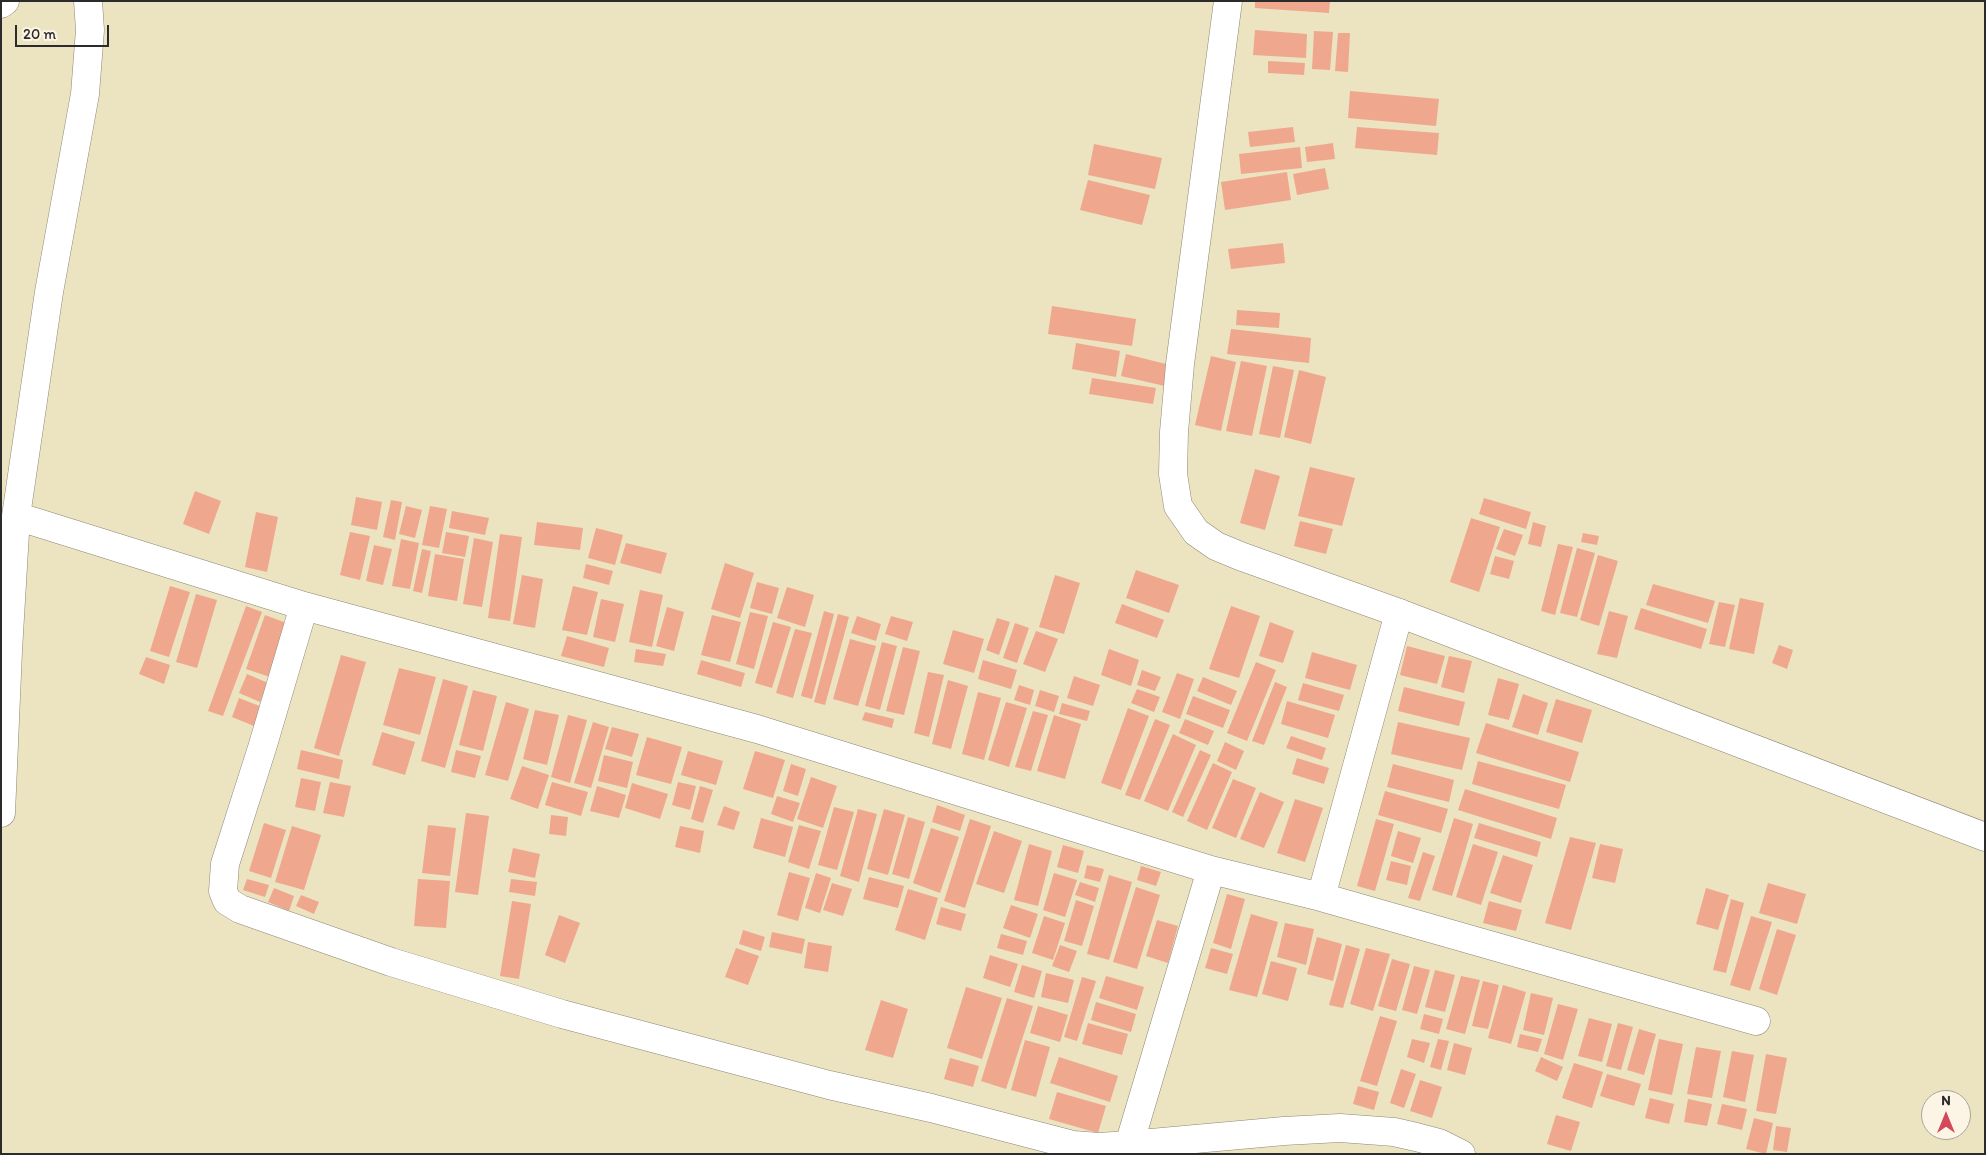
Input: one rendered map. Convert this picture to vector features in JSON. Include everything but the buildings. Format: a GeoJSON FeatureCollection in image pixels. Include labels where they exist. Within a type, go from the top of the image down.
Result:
{"type":"FeatureCollection","features":[{"type":"Feature","properties":{"kind":"street"},"geometry":{"type":"LineString","coordinates":[[1,4],[5,1]]}},
{"type":"Feature","properties":{"kind":"street"},"geometry":{"type":"LineString","coordinates":[[1,814],[16,516],[49,292],[85,94],[90,30],[88,1]]}},
{"type":"Feature","properties":{"kind":"street"},"geometry":{"type":"LineString","coordinates":[[1228,1],[1180,364],[1174,432],[1172,474],[1178,506],[1196,532],[1216,546],[1399,612],[1985,837]]}},
{"type":"Feature","properties":{"kind":"street"},"geometry":{"type":"LineString","coordinates":[[16,516],[304,606],[757,729],[1211,870],[1321,897],[1756,1021]]}},
{"type":"Feature","properties":{"kind":"street"},"geometry":{"type":"LineString","coordinates":[[304,606],[225,864],[223,891],[227,901],[240,909],[391,962],[562,1014],[722,1058],[1072,1144],[1099,1147],[1284,1130],[1340,1128],[1394,1132],[1439,1143],[1461,1154]]}},
{"type":"Feature","properties":{"kind":"street"},"geometry":{"type":"LineString","coordinates":[[1321,897],[1399,612]]}},
{"type":"Feature","properties":{"kind":"street"},"geometry":{"type":"LineString","coordinates":[[1129,1145],[1211,870]]}}]}
